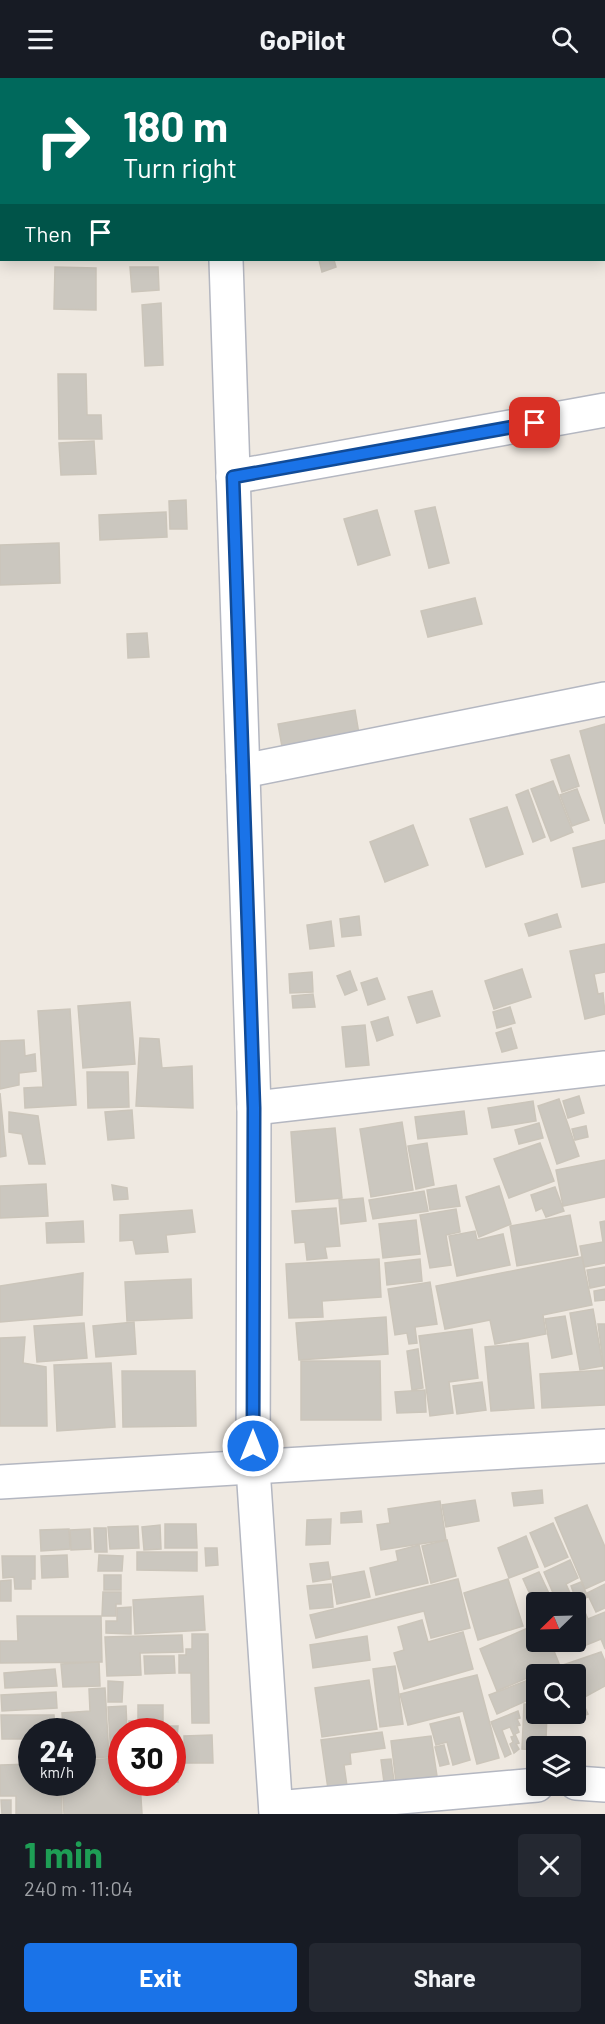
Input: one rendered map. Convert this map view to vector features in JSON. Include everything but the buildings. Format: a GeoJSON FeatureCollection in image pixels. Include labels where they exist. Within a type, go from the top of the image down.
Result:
{"type":"FeatureCollection","features":[{"type":"Feature","properties":{"kind":"street"},"geometry":{"type":"LineString","coordinates":[[226,261],[254,1108],[253,1468],[276,1811],[526,1786]]}},
{"type":"Feature","properties":{"kind":"street"},"geometry":{"type":"LineString","coordinates":[[233,477],[605,410]]}},
{"type":"Feature","properties":{"kind":"street"},"geometry":{"type":"LineString","coordinates":[[243,771],[605,699]]}},
{"type":"Feature","properties":{"kind":"street"},"geometry":{"type":"LineString","coordinates":[[254,1108],[605,1068]]}},
{"type":"Feature","properties":{"kind":"street"},"geometry":{"type":"LineString","coordinates":[[0,1482],[605,1446]]}},
{"type":"Feature","properties":{"kind":"street"},"geometry":{"type":"LineString","coordinates":[[586,1784],[605,1785]]}},
{"type":"Feature","properties":{"kind":"route"},"geometry":{"type":"LineString","coordinates":[[253,1446],[254,1108],[233,477],[535,423]]}}]}
